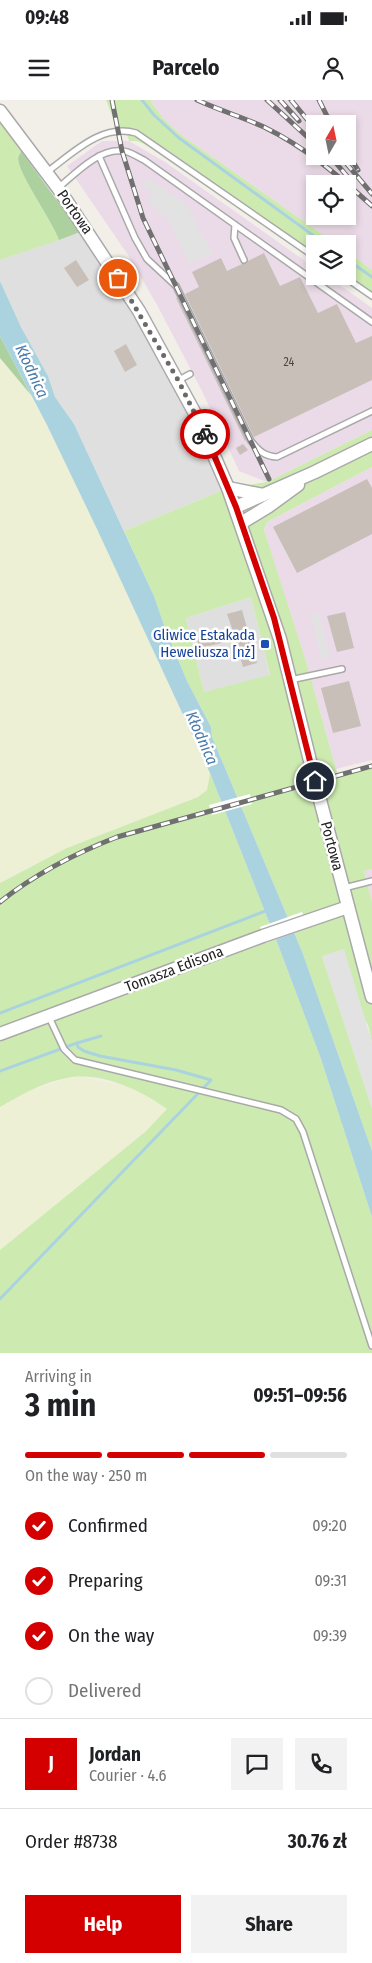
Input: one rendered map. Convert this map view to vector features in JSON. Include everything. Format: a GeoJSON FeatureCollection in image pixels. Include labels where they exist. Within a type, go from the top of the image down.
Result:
{"type":"FeatureCollection","features":[{"type":"Feature","properties":{"kind":"street","name":"Portowa"},"geometry":{"type":"LineString","coordinates":[[0,111],[58,188],[184,377],[198,419],[242,523],[274,618],[372,997]]}},
{"type":"Feature","properties":{"kind":"street"},"geometry":{"type":"LineString","coordinates":[[236,507],[372,444]]}},
{"type":"Feature","properties":{"kind":"street"},"geometry":{"type":"LineString","coordinates":[[242,523],[269,506],[315,472]]}},
{"type":"Feature","properties":{"kind":"street"},"geometry":{"type":"LineString","coordinates":[[228,488],[263,495]]}},
{"type":"Feature","properties":{"kind":"street","name":"Tomasza Edisona"},"geometry":{"type":"LineString","coordinates":[[0,1034],[306,920],[348,907]]}},
{"type":"Feature","properties":{"kind":"lane"},"geometry":{"type":"LineString","coordinates":[[47,173],[89,141],[104,134],[118,130],[136,133],[306,251]]}},
{"type":"Feature","properties":{"kind":"lane"},"geometry":{"type":"LineString","coordinates":[[58,188],[99,156],[110,152],[122,151],[132,154],[372,322]]}},
{"type":"Feature","properties":{"kind":"lane"},"geometry":{"type":"LineString","coordinates":[[99,156],[135,238],[147,258],[176,286],[251,441],[259,452],[277,457],[372,411]]}},
{"type":"Feature","properties":{"kind":"lane"},"geometry":{"type":"LineString","coordinates":[[235,225],[234,238],[244,260]]}},
{"type":"Feature","properties":{"kind":"lane"},"geometry":{"type":"LineString","coordinates":[[356,285],[372,296]]}},
{"type":"Feature","properties":{"kind":"lane"},"geometry":{"type":"LineString","coordinates":[[290,680],[342,669]]}},
{"type":"Feature","properties":{"kind":"lane"},"geometry":{"type":"LineString","coordinates":[[343,888],[372,881]]}},
{"type":"Feature","properties":{"kind":"lane"},"geometry":{"type":"LineString","coordinates":[[48,1016],[63,1046],[75,1060],[281,1110],[296,1119],[303,1132],[372,1346]]}},
{"type":"Feature","properties":{"kind":"shaded area"},"geometry":{"type":"Polygon","coordinates":[[[152,100],[372,100],[372,270],[356,258],[356,235],[323,235],[309,225],[356,225],[356,175],[306,175],[306,223],[180,134],[163,118],[151,102],[152,100]]]}},
{"type":"Feature","properties":{"kind":"shaded area"},"geometry":{"type":"Polygon","coordinates":[[[102,141],[129,141],[165,162],[306,262],[306,285],[340,285],[372,308],[372,430],[267,482],[239,471],[202,391],[156,303],[128,255],[67,166],[102,141]]]}},
{"type":"Feature","properties":{"kind":"shaded area"},"geometry":{"type":"Polygon","coordinates":[[[148,178],[182,201],[189,209],[212,254],[189,264],[170,221],[147,201],[152,193],[142,186],[148,178]]]}},
{"type":"Feature","properties":{"kind":"shaded area"},"geometry":{"type":"Polygon","coordinates":[[[87,229],[98,245],[228,488],[124,531],[74,424],[55,397],[48,376],[21,327],[0,281],[0,260],[87,229]]]}},
{"type":"Feature","properties":{"kind":"shaded area"},"geometry":{"type":"Polygon","coordinates":[[[372,467],[372,760],[336,769],[306,661],[264,531],[267,522],[372,467]]]}},
{"type":"Feature","properties":{"kind":"shaded area"},"geometry":{"type":"Polygon","coordinates":[[[251,597],[270,676],[204,692],[186,618],[251,597]]]}},
{"type":"Feature","properties":{"kind":"shaded area"},"geometry":{"type":"Polygon","coordinates":[[[319,613],[330,657],[322,660],[310,615],[319,613]]]}},
{"type":"Feature","properties":{"kind":"shaded area"},"geometry":{"type":"Polygon","coordinates":[[[372,869],[372,902],[364,871],[372,869]]]}},
{"type":"Feature","properties":{"kind":"shaded area"},"geometry":{"type":"Polygon","coordinates":[[[344,949],[372,1042],[372,1108],[322,956],[344,949]]]}},
{"type":"Feature","properties":{"kind":"green space"},"geometry":{"type":"Polygon","coordinates":[[[106,100],[152,100],[151,102],[163,118],[180,134],[306,223],[306,225],[309,225],[323,235],[306,235],[306,254],[146,145],[137,141],[129,141],[126,130],[118,130],[106,100]]]}},
{"type":"Feature","properties":{"kind":"green space"},"geometry":{"type":"Polygon","coordinates":[[[0,123],[21,151],[18,158],[23,175],[59,240],[0,260],[0,123]]]}},
{"type":"Feature","properties":{"kind":"green space"},"geometry":{"type":"Polygon","coordinates":[[[21,151],[80,232],[59,240],[23,175],[18,158],[21,151]]]}},
{"type":"Feature","properties":{"kind":"green space"},"geometry":{"type":"Polygon","coordinates":[[[356,258],[372,270],[372,299],[352,285],[356,285],[356,258]]]}},
{"type":"Feature","properties":{"kind":"green space"},"geometry":{"type":"Polygon","coordinates":[[[0,336],[31,395],[0,358],[0,336]]]}},
{"type":"Feature","properties":{"kind":"green space"},"geometry":{"type":"Polygon","coordinates":[[[0,358],[31,395],[46,423],[210,773],[207,790],[198,797],[67,848],[0,883],[0,358]]]}},
{"type":"Feature","properties":{"kind":"green space"},"geometry":{"type":"Polygon","coordinates":[[[372,430],[372,467],[267,522],[264,530],[306,661],[338,776],[372,768],[372,869],[364,871],[372,902],[372,1042],[368,1025],[322,956],[372,1108],[372,1151],[303,954],[212,737],[211,727],[187,681],[154,596],[124,531],[228,488],[267,482],[372,430]],[[251,597],[186,618],[204,692],[270,675],[251,597]]]}},
{"type":"Feature","properties":{"kind":"green space"},"geometry":{"type":"Polygon","coordinates":[[[210,773],[321,1059],[372,1217],[372,1353],[0,1353],[0,1250],[145,1132],[167,1109],[133,1089],[93,1077],[58,1080],[41,1086],[0,1107],[0,883],[67,848],[198,797],[207,790],[210,773]]]}},
{"type":"Feature","properties":{"kind":"green space"},"geometry":{"type":"Polygon","coordinates":[[[81,1077],[128,1086],[142,1092],[167,1109],[145,1132],[0,1250],[0,1107],[30,1090],[68,1078],[81,1077]]]}},
{"type":"Feature","properties":{"kind":"water","name":"Kłodnica"},"geometry":{"type":"Polygon","coordinates":[[[0,281],[21,327],[48,376],[55,397],[74,424],[154,596],[187,681],[211,727],[212,737],[303,954],[372,1151],[372,1217],[321,1059],[210,773],[97,529],[46,423],[0,336],[0,281]]]}},
{"type":"Feature","properties":{"kind":"pier"},"geometry":{"type":"Polygon","coordinates":[[[250,794],[252,804],[212,815],[209,805],[250,794]]]}},
{"type":"Feature","properties":{"kind":"pier"},"geometry":{"type":"Polygon","coordinates":[[[302,912],[308,928],[266,943],[260,927],[302,912]]]}},
{"type":"Feature","properties":{"kind":"building"},"geometry":{"type":"Polygon","coordinates":[[[264,253],[280,286],[300,277],[318,313],[337,304],[356,343],[372,336],[372,380],[254,437],[185,294],[199,287],[192,272],[221,258],[227,271],[246,264],[248,261],[264,253]]]}},
{"type":"Feature","properties":{"kind":"building"},"geometry":{"type":"Polygon","coordinates":[[[76,260],[89,280],[77,287],[64,268],[76,260]]]}},
{"type":"Feature","properties":{"kind":"building"},"geometry":{"type":"Polygon","coordinates":[[[176,298],[246,440],[245,441],[176,298]]]}},
{"type":"Feature","properties":{"kind":"building"},"geometry":{"type":"Polygon","coordinates":[[[126,344],[137,365],[125,372],[114,351],[126,344]]]}},
{"type":"Feature","properties":{"kind":"building"},"geometry":{"type":"Polygon","coordinates":[[[243,444],[248,450],[240,455],[236,448],[243,444]]]}},
{"type":"Feature","properties":{"kind":"building"},"geometry":{"type":"Polygon","coordinates":[[[367,479],[372,488],[372,534],[297,573],[273,527],[367,479]]]}},
{"type":"Feature","properties":{"kind":"building"},"geometry":{"type":"Polygon","coordinates":[[[242,610],[257,663],[243,667],[235,640],[199,648],[197,639],[233,631],[227,614],[242,610]]]}},
{"type":"Feature","properties":{"kind":"building"},"geometry":{"type":"Polygon","coordinates":[[[345,612],[354,648],[337,652],[327,616],[345,612]]]}},
{"type":"Feature","properties":{"kind":"building"},"geometry":{"type":"Polygon","coordinates":[[[349,681],[361,726],[333,733],[321,688],[349,681]]]}},
{"type":"Feature","properties":{"kind":"waterway"},"geometry":{"type":"LineString","coordinates":[[142,100],[154,115],[179,138],[313,235]]}},
{"type":"Feature","properties":{"kind":"waterway"},"geometry":{"type":"LineString","coordinates":[[356,266],[372,277]]}},
{"type":"Feature","properties":{"kind":"waterway"},"geometry":{"type":"LineString","coordinates":[[0,1013],[268,910]]}},
{"type":"Feature","properties":{"kind":"waterway"},"geometry":{"type":"LineString","coordinates":[[0,1299],[211,1080],[176,1070],[100,1056],[78,1047],[77,1043],[101,1036]]}},
{"type":"Feature","properties":{"kind":"waterway"},"geometry":{"type":"LineString","coordinates":[[0,1071],[77,1043]]}},
{"type":"Feature","properties":{"kind":"railway"},"geometry":{"type":"LineString","coordinates":[[112,100],[122,151],[143,218],[269,479]]}},
{"type":"Feature","properties":{"kind":"railway"},"geometry":{"type":"LineString","coordinates":[[197,100],[264,127],[294,144],[334,173],[372,206]]}},
{"type":"Feature","properties":{"kind":"railway"},"geometry":{"type":"LineString","coordinates":[[267,100],[306,136]]}},
{"type":"Feature","properties":{"kind":"railway"},"geometry":{"type":"LineString","coordinates":[[280,100],[299,121]]}},
{"type":"Feature","properties":{"kind":"railway"},"geometry":{"type":"LineString","coordinates":[[291,100],[306,118]]}},
{"type":"Feature","properties":{"kind":"railway"},"geometry":{"type":"LineString","coordinates":[[319,100],[326,115]]}},
{"type":"Feature","properties":{"kind":"railway"},"geometry":{"type":"LineString","coordinates":[[338,165],[346,175]]}},
{"type":"Feature","properties":{"kind":"railway"},"geometry":{"type":"LineString","coordinates":[[348,165],[372,194]]}},
{"type":"Feature","properties":{"kind":"railway"},"geometry":{"type":"LineString","coordinates":[[355,165],[358,170]]}},
{"type":"Feature","properties":{"kind":"railway"},"geometry":{"type":"LineString","coordinates":[[0,902],[27,882],[56,865],[117,837],[372,766]]}},
{"type":"Feature","properties":{"kind":"way so far"},"geometry":{"type":"LineString","coordinates":[[118,278],[178,380],[205,434]]}},
{"type":"Feature","properties":{"kind":"place","name":"Gliwice Estakada Heweliusza [nż]"},"geometry":{"type":"Point","coordinates":[265,644]}},
{"type":"Feature","properties":{"kind":"route"},"geometry":{"type":"LineString","coordinates":[[205,434],[236,507],[274,618],[315,781]]}}]}
